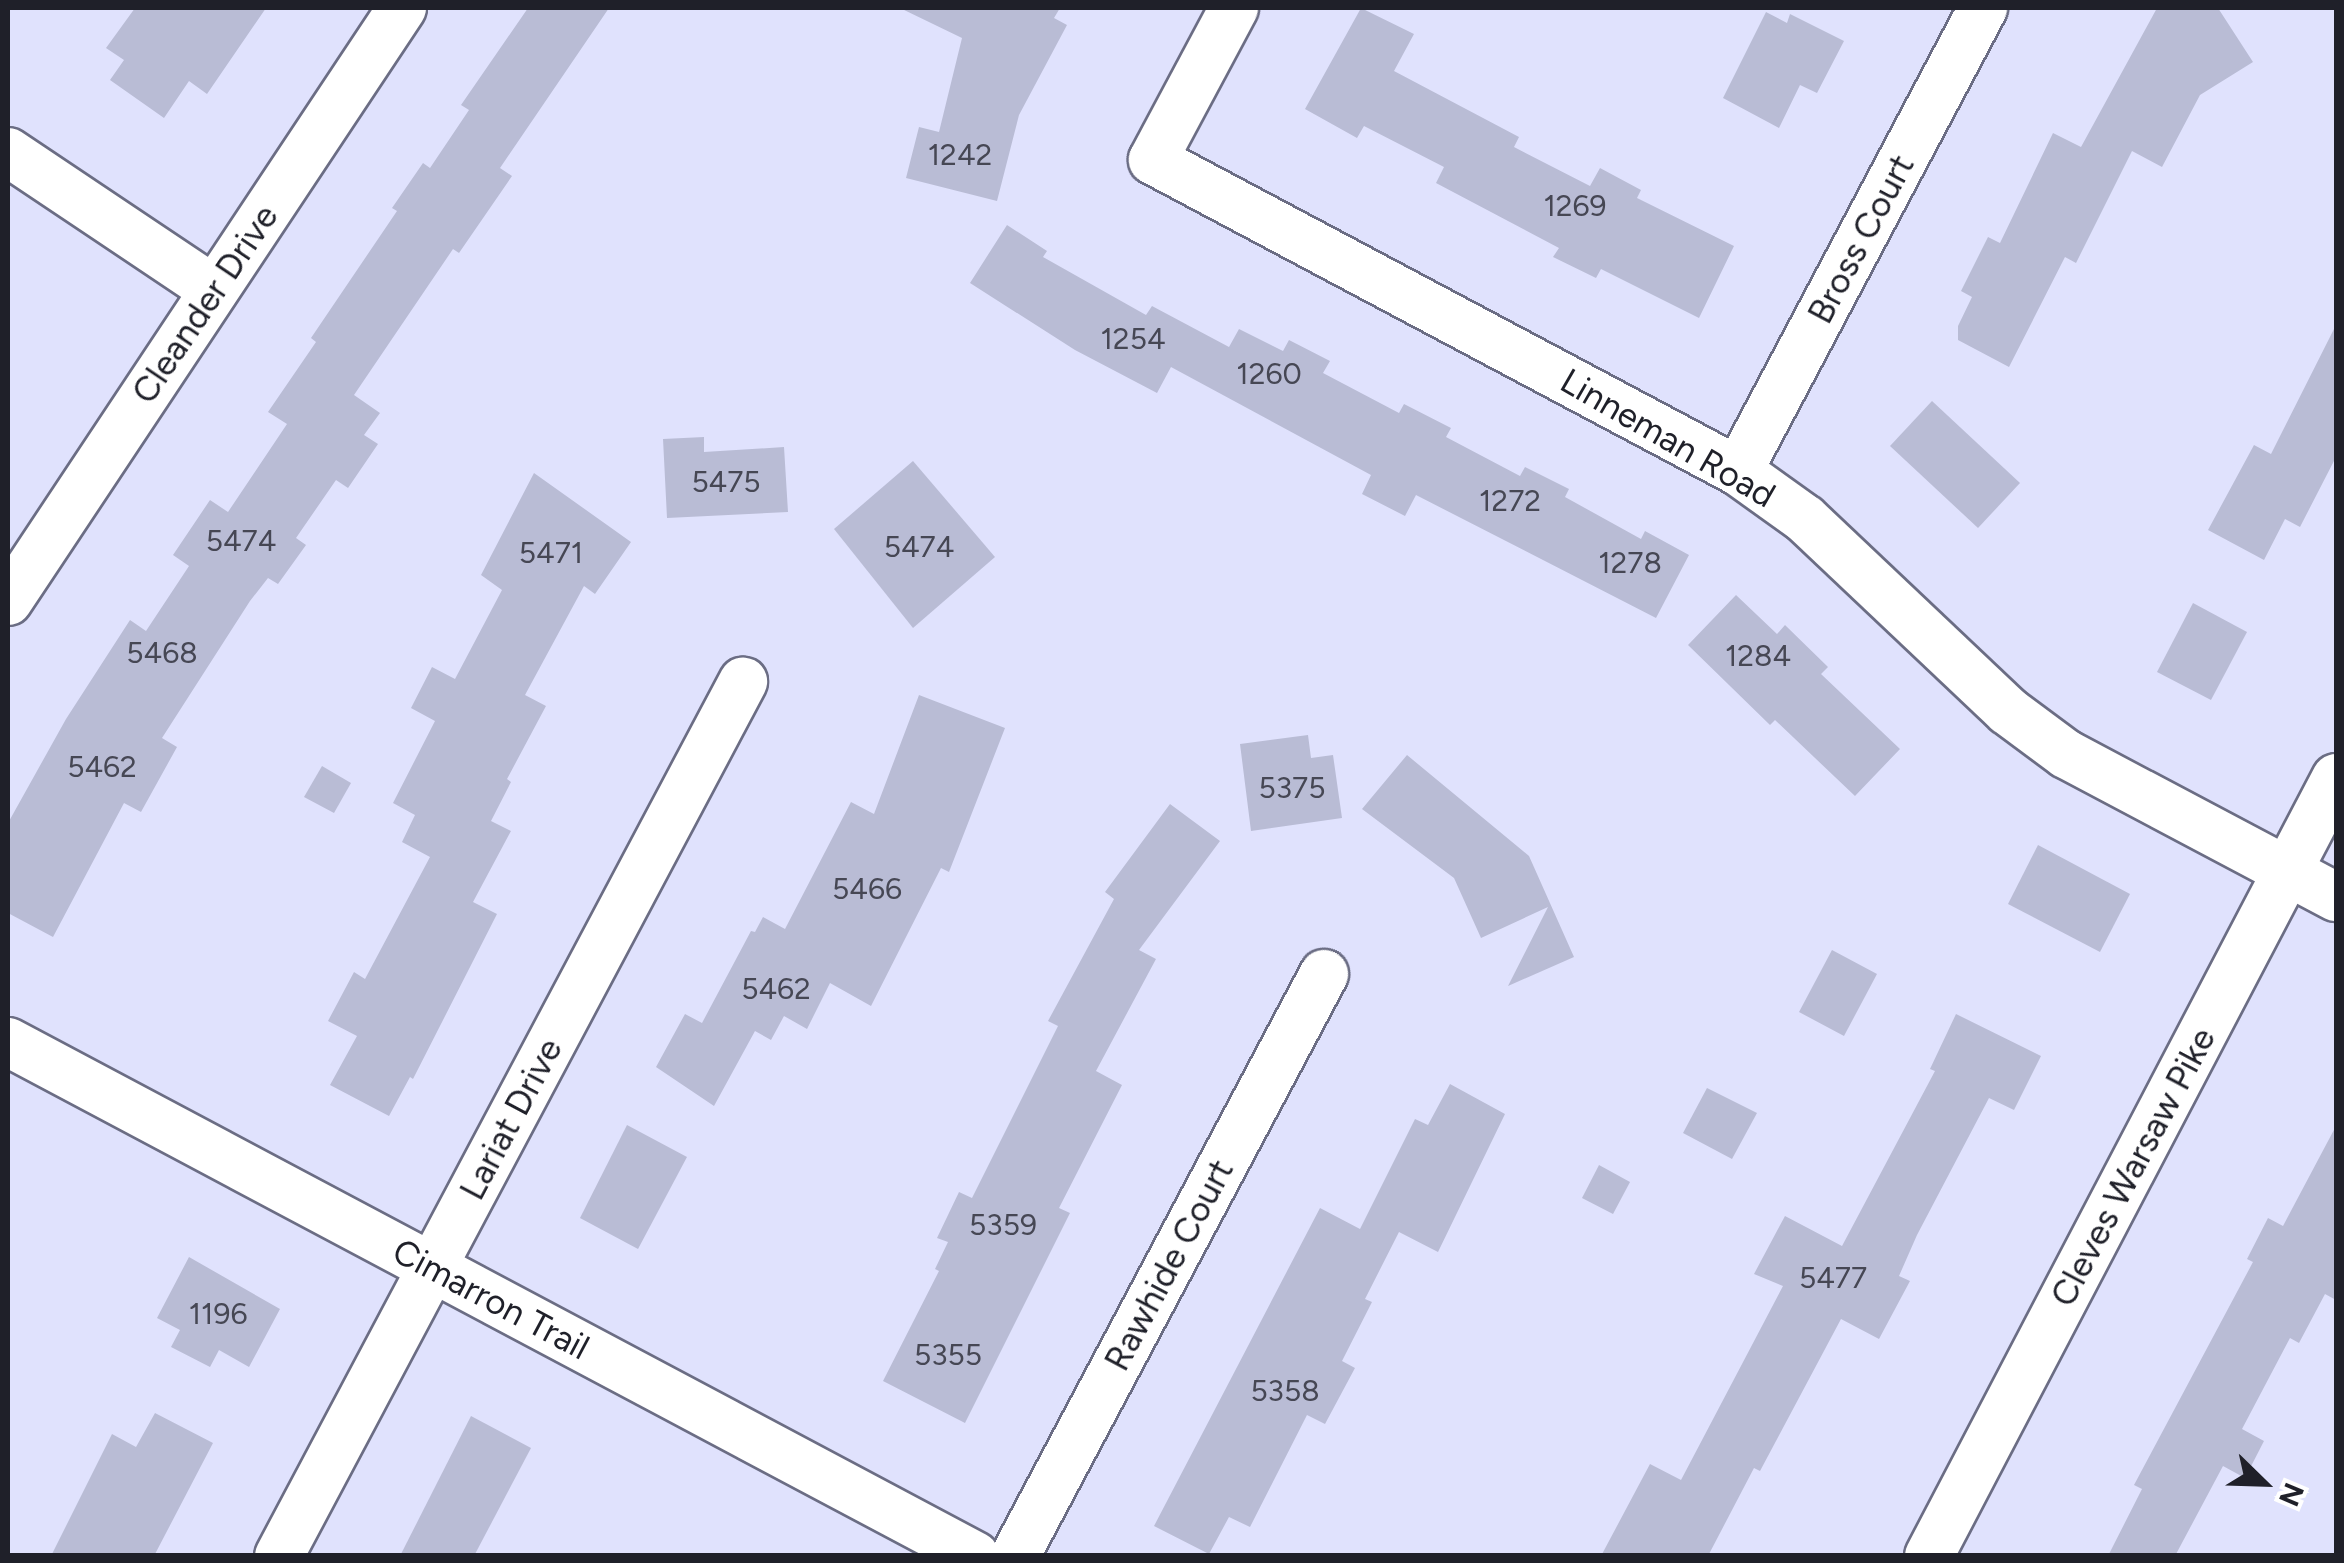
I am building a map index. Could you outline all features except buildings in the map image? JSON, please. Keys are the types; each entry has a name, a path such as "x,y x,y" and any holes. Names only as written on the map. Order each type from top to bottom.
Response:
{"street":[{"name":"Cleander Drive","path":"8,601 402,8"},
{"name":"Linneman Road","path":"1234,8 1154,160 1738,470 1805,518 2008,711 2066,754 2336,897"},
{"name":"Bross Court","path":"1738,470 1983,8"},
{"path":"8,152 214,290"},
{"name":"Lariat Drive","path":"280,1556 743,682"},
{"name":"Cleves Warsaw Pike","path":"1930,1556 2336,778"},
{"name":"Rawhide Court","path":"1015,1556 1324,974"},
{"name":"Cimarron Trail","path":"8,1042 975,1556"}]}
